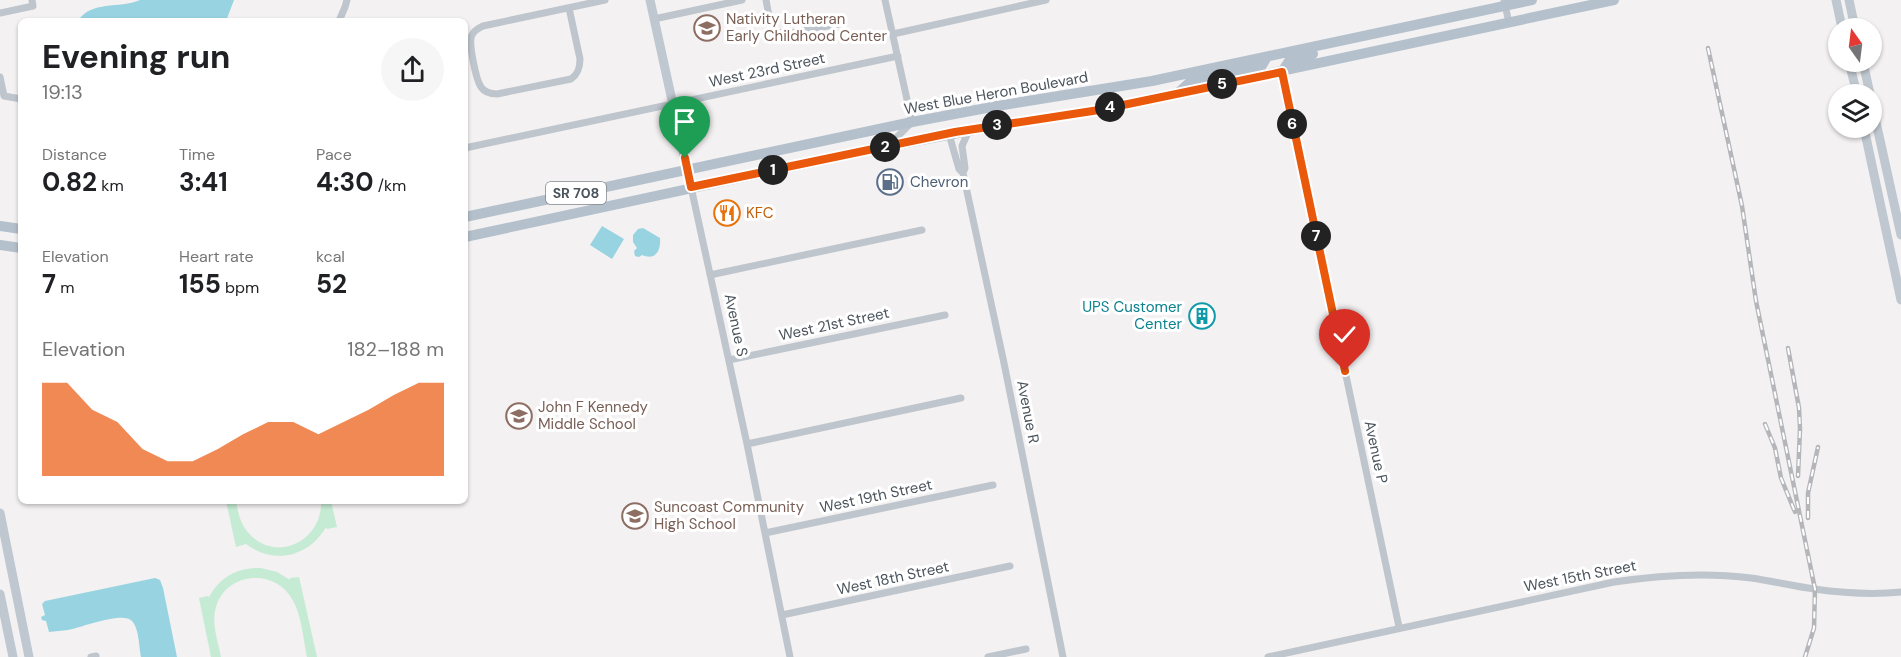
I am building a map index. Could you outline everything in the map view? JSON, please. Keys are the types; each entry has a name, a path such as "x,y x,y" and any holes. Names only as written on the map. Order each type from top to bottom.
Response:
{"main road":[{"name":"Avenue S","path":"650,0 691,187"},
{"name":"West Blue Heron Boulevard","path":"468,216 912,122 1141,83 1361,37 1505,3 1532,0"},
{"name":"SR 708","path":"468,236 879,148 969,130 1099,110 1614,0"},
{"path":"1836,0 1840,18"},
{"path":"1849,0 1854,18"},
{"path":"1282,72 1289,61 1358,45 1361,37"},
{"path":"1178,93 1190,83 1260,67 1267,57"},
{"path":"1866,138 1901,300"},
{"path":"1880,138 1901,235"},
{"path":"0,226 18,229"},
{"path":"0,245 18,248"},
{"path":"0,513 29,657"},
{"path":"0,594 13,657"}],"street":[{"path":"0,13 33,6 32,0"},
{"path":"340,18 346,0"},
{"path":"569,8 580,65 571,79 497,94 489,94 482,89 470,44 472,35 483,26 605,0"},
{"path":"654,19 742,0"},
{"path":"766,0 772,25 780,34 838,24"},
{"path":"879,148 895,139 912,122 885,0"},
{"path":"893,34 1046,0"},
{"path":"1505,3 1509,23"},
{"name":"West 23rd Street","path":"468,147 898,56"},
{"name":"Avenue P","path":"1282,72 1399,627"},
{"path":"0,77 4,96 18,98"},
{"name":"Avenue R","path":"969,130 962,146 965,168 963,173 1063,657"},
{"name":"Avenue R","path":"949,134 959,169 963,173"},
{"name":"Avenue S","path":"691,187 747,444 790,657"},
{"path":"710,275 922,230"},
{"name":"West 21st Street","path":"729,360 945,315"},
{"path":"747,444 961,398"},
{"name":"West 19th Street","path":"765,533 993,484"},
{"name":"West 18th Street","path":"782,615 1010,566"},
{"name":"West 15th Street","path":"1268,657 1399,627 1645,577 1716,575 1752,578 1815,590 1847,593 1901,592"},
{"path":"988,657 1026,649"}],"green space":[{"path":"227,504 237,504 245,528 258,541 270,546 282,547 294,544 305,537 314,528 321,504 332,504 337,527 327,529 326,527 319,537 301,551 279,556 257,551 246,544 236,547"},
{"path":"261,568 277,572 290,580 290,578 299,577 317,657 307,657 298,612 284,589 274,582 251,578 240,581 221,595 214,619 221,657 211,657 199,598 209,597 224,579 237,571"}],"water":[{"path":"140,0 234,0 227,18 81,18 90,10"},
{"path":"602,226 624,239 612,259 590,245"},
{"path":"643,228 660,238 660,247 651,257 635,256 634,251 637,248 633,242 633,235 638,229"},
{"path":"155,578 160,580 163,588 177,657 141,657 136,628 127,618 111,619 68,630 49,632 46,621 42,620 41,617 45,615 42,604 45,601"}],"railway":[{"path":"1708,48 1742,206 1756,301 1815,589 1814,628 1805,657"},
{"path":"1788,348 1799,408 1798,476"},
{"path":"1765,424 1775,448 1781,478 1795,512"},
{"path":"1808,518 1808,493 1818,447"}],"place":[{"name":"Nativity Lutheran Early Childhood Center","path":"707,28"},
{"name":"Chevron","path":"890,182"},
{"name":"KFC","path":"727,213"},
{"name":"UPS Customer Center","path":"1202,316"},
{"name":"John F Kennedy Middle School","path":"519,416"},
{"name":"Suncoast Community High School","path":"635,516"}],"route":[{"path":"685,158 691,187 955,132 1099,110 1282,72 1345,371"}]}
